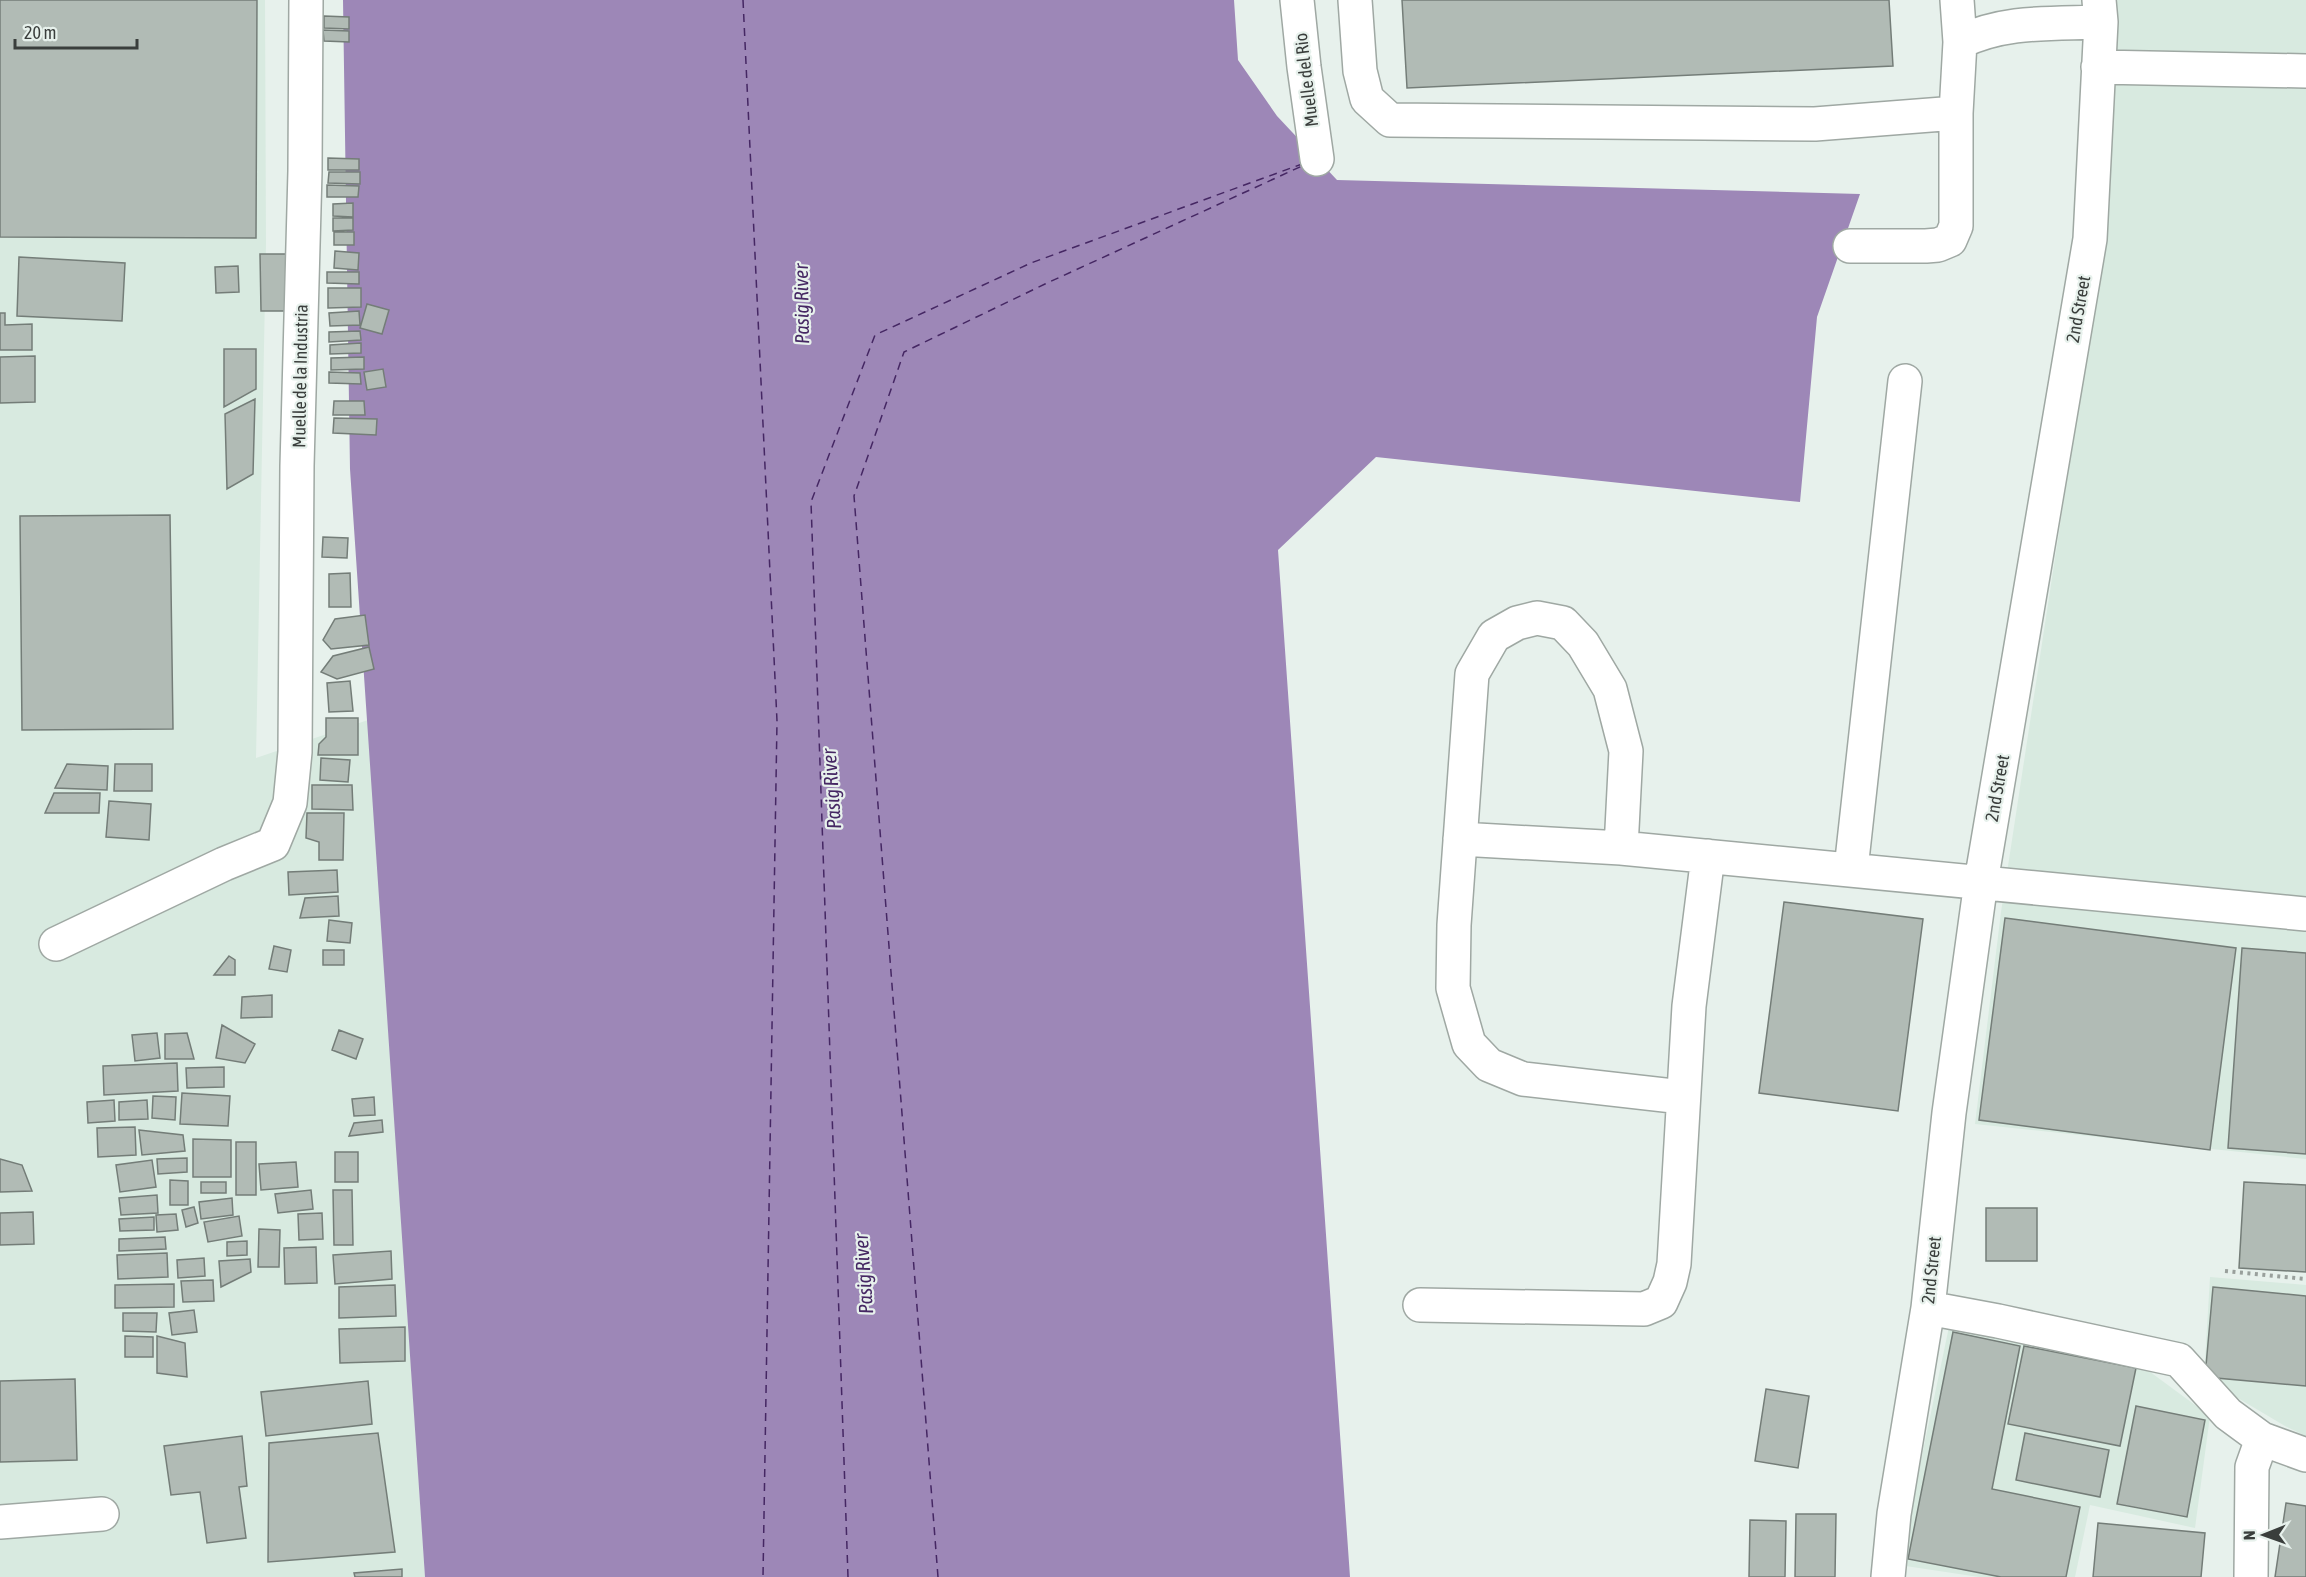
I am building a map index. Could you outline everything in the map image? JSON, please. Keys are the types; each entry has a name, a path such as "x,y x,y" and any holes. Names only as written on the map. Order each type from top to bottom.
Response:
{"street":[{"name":"Muelle de la Industria","path":"56,944 224,864 273,844 290,803 296,753 297,466 305,171 306,0"},
{"name":"Muelle del Rio","path":"1298,0 1304,67 1317,159"},
{"path":"1355,0 1360,71 1367,99 1390,120 1815,124 1956,113"},
{"path":"1850,246 1926,246 1938,245 1950,240 1956,226 1956,113 1960,42 1957,0"},
{"path":"1960,42 1978,33 2005,26 2100,11"},
{"name":"2nd Street","path":"1896,1576 1894,1514 1928,1308 1949,1113 1981,882 2090,239 2100,11"},
{"path":"2098,67 2306,70"},
{"path":"1851,869 1905,381"},
{"path":"1621,848 1626,751 1610,689 1582,644 1563,623 1538,618 1517,623 1494,636 1472,674 1454,925 1453,988 1469,1044 1489,1065 1522,1079 1682,1097"},
{"path":"1460,839 1621,848 2306,914"},
{"path":"1420,1305 1644,1309 1661,1302 1670,1282 1674,1264 1689,1006 1708,856"},
{"path":"1928,1308 2179,1360 2228,1414 2262,1438 2306,1455"},
{"path":"2251,1577 2252,1467 2262,1438"},
{"path":"0,1522 102,1514"}],"path":[{"path":"2225,1271 2306,1279"}],"shaded area":[{"path":"0,0 265,0 266,244 256,758 368,720 425,1577 0,1577"},
{"path":"2107,0 2306,0 2306,1159 1975,1124 2001,912 2110,198"},
{"path":"2210,1277 2306,1285 2306,1436 2204,1378"},
{"path":"1950,1322 2142,1366 2210,1416 2195,1528 2090,1505 2075,1577 1979,1577 1899,1565"}],"water":[{"name":"Pasig River","path":"343,0 1234,0 1238,60 1277,116 1337,180 1860,194 1817,317 1800,502 1376,457 1278,550 1350,1577 425,1577 350,469"}],"building":[{"path":"0,0 257,0 256,238 0,237"},
{"path":"1402,0 1889,0 1893,66 1407,88"},
{"path":"324,16 349,17 349,29 324,28"},
{"path":"323,30 349,31 349,42 324,41"},
{"path":"328,158 359,159 359,170 328,170"},
{"path":"329,172 360,172 360,184 328,183"},
{"path":"327,185 359,186 358,197 327,197"},
{"path":"353,203 353,217 333,216 333,204"},
{"path":"333,218 353,218 353,230 333,231"},
{"path":"334,232 354,232 354,245 334,245"},
{"path":"335,251 359,253 358,270 334,268"},
{"path":"260,254 292,254 292,311 261,311"},
{"path":"19,257 125,263 122,321 17,316"},
{"path":"238,266 239,292 216,293 215,267"},
{"path":"327,272 359,272 359,284 327,283"},
{"path":"328,288 361,288 361,307 328,308"},
{"path":"367,304 389,310 382,334 360,328"},
{"path":"359,311 360,325 330,326 329,313"},
{"path":"0,313 5,313 5,325 32,324 32,350 0,350"},
{"path":"360,331 361,340 329,342 329,332"},
{"path":"361,343 361,353 330,354 330,345"},
{"path":"224,349 256,349 256,389 224,407"},
{"path":"35,356 35,402 0,403 0,357"},
{"path":"364,357 364,369 331,370 331,358"},
{"path":"383,369 386,387 367,390 364,372"},
{"path":"329,372 360,373 361,384 329,383"},
{"path":"255,399 253,474 227,489 225,414"},
{"path":"334,401 364,401 365,415 333,415"},
{"path":"334,418 377,419 376,435 333,433"},
{"path":"170,515 173,729 22,730 20,516"},
{"path":"323,537 348,538 347,558 322,557"},
{"path":"350,573 351,607 329,607 329,574"},
{"path":"365,615 369,645 331,649 323,640 335,619"},
{"path":"369,647 374,669 337,679 321,672 333,656"},
{"path":"350,681 353,711 329,712 327,683"},
{"path":"326,718 358,718 358,755 318,755 319,744 326,737"},
{"path":"321,758 350,760 348,782 320,780"},
{"path":"67,764 108,766 107,790 55,788"},
{"path":"115,764 152,764 152,791 114,791"},
{"path":"312,785 352,785 353,810 312,809"},
{"path":"54,793 100,793 99,813 45,813"},
{"path":"109,801 151,804 149,840 106,837"},
{"path":"307,813 344,813 343,860 319,860 319,842 306,838"},
{"path":"337,870 338,892 289,895 288,872"},
{"path":"338,896 339,916 300,918 305,898"},
{"path":"1784,902 1923,919 1898,1111 1759,1093"},
{"path":"2005,918 2236,948 2210,1150 1979,1120"},
{"path":"329,920 352,923 350,943 327,941"},
{"path":"274,946 291,950 287,972 269,969"},
{"path":"2242,948 2306,953 2306,1154 2228,1148"},
{"path":"323,950 344,950 344,965 323,965"},
{"path":"229,956 235,960 235,975 214,975"},
{"path":"272,995 272,1017 241,1018 242,997"},
{"path":"222,1025 255,1044 245,1063 216,1058"},
{"path":"339,1030 363,1039 356,1059 332,1050"},
{"path":"157,1033 160,1058 135,1061 132,1035"},
{"path":"187,1033 194,1059 165,1059 165,1034"},
{"path":"177,1063 178,1091 104,1095 103,1066"},
{"path":"224,1067 224,1087 187,1088 186,1068"},
{"path":"182,1093 230,1096 228,1126 180,1124"},
{"path":"153,1096 176,1097 175,1120 152,1118"},
{"path":"374,1097 375,1115 354,1116 352,1099"},
{"path":"114,1100 115,1121 88,1123 87,1102"},
{"path":"147,1100 148,1119 119,1120 119,1102"},
{"path":"382,1120 383,1132 349,1136 354,1123"},
{"path":"135,1127 136,1155 98,1157 97,1128"},
{"path":"139,1130 183,1135 185,1151 142,1155"},
{"path":"193,1139 231,1140 231,1177 193,1177"},
{"path":"236,1142 256,1142 256,1195 236,1195"},
{"path":"335,1152 358,1152 358,1182 335,1182"},
{"path":"187,1158 187,1172 158,1174 157,1159"},
{"path":"0,1159 22,1165 32,1191 0,1192"},
{"path":"152,1160 156,1187 120,1192 116,1165"},
{"path":"296,1162 298,1187 261,1190 259,1164"},
{"path":"170,1180 188,1181 188,1205 170,1205"},
{"path":"201,1182 226,1182 226,1193 201,1193"},
{"path":"2244,1182 2306,1185 2306,1272 2239,1268"},
{"path":"311,1190 313,1209 278,1213 275,1194"},
{"path":"333,1190 352,1190 353,1245 334,1245"},
{"path":"157,1195 158,1213 121,1215 119,1198"},
{"path":"232,1198 233,1215 201,1219 199,1202"},
{"path":"194,1207 198,1223 186,1227 182,1210"},
{"path":"1986,1208 2037,1208 2037,1261 1986,1261"},
{"path":"33,1212 34,1244 0,1245 0,1213"},
{"path":"322,1213 323,1239 299,1240 298,1214"},
{"path":"176,1214 178,1230 157,1232 156,1215"},
{"path":"239,1216 242,1236 208,1242 204,1222"},
{"path":"154,1217 154,1230 120,1231 119,1219"},
{"path":"259,1229 280,1230 279,1267 258,1267"},
{"path":"165,1237 166,1249 119,1251 119,1239"},
{"path":"247,1241 247,1255 227,1256 227,1242"},
{"path":"316,1247 317,1283 285,1284 284,1248"},
{"path":"391,1251 392,1279 335,1284 333,1255"},
{"path":"167,1253 168,1277 118,1279 117,1255"},
{"path":"204,1258 205,1276 178,1278 177,1260"},
{"path":"250,1259 251,1272 221,1287 219,1261"},
{"path":"213,1280 214,1301 183,1302 181,1281"},
{"path":"174,1284 174,1307 115,1308 115,1285"},
{"path":"395,1285 396,1316 339,1318 339,1287"},
{"path":"2213,1287 2306,1296 2306,1386 2205,1377"},
{"path":"194,1310 197,1332 172,1335 169,1313"},
{"path":"123,1313 157,1313 156,1332 123,1331"},
{"path":"405,1327 405,1361 340,1363 339,1329"},
{"path":"1953,1332 2020,1346 1992,1489 2080,1507 2066,1577 2001,1577 1908,1559"},
{"path":"125,1336 153,1337 153,1357 125,1357"},
{"path":"157,1336 185,1343 187,1377 157,1373"},
{"path":"2024,1346 2136,1368 2120,1446 2008,1424"},
{"path":"75,1379 77,1460 0,1462 0,1381"},
{"path":"368,1381 372,1424 266,1436 261,1392"},
{"path":"1766,1389 1809,1396 1798,1468 1755,1461"},
{"path":"2136,1406 2205,1420 2187,1517 2117,1504"},
{"path":"378,1433 395,1552 268,1562 269,1443"},
{"path":"2025,1433 2109,1450 2100,1497 2016,1480"},
{"path":"242,1436 247,1486 239,1487 246,1538 207,1543 200,1492 171,1495 164,1446"},
{"path":"2286,1503 2306,1506 2306,1577 2275,1577"},
{"path":"1796,1514 1836,1514 1835,1577 1795,1577"},
{"path":"1750,1520 1786,1521 1785,1577 1749,1577"},
{"path":"2098,1523 2205,1533 2201,1577 2093,1577"},
{"path":"402,1569 402,1577 355,1577 354,1573"}],"ferry route":[{"path":"743,0 777,721 763,1577"},
{"path":"848,1577 811,502 875,335 1031,263 1302,164"},
{"path":"938,1577 854,496 904,352 1045,284 1302,166"}]}
